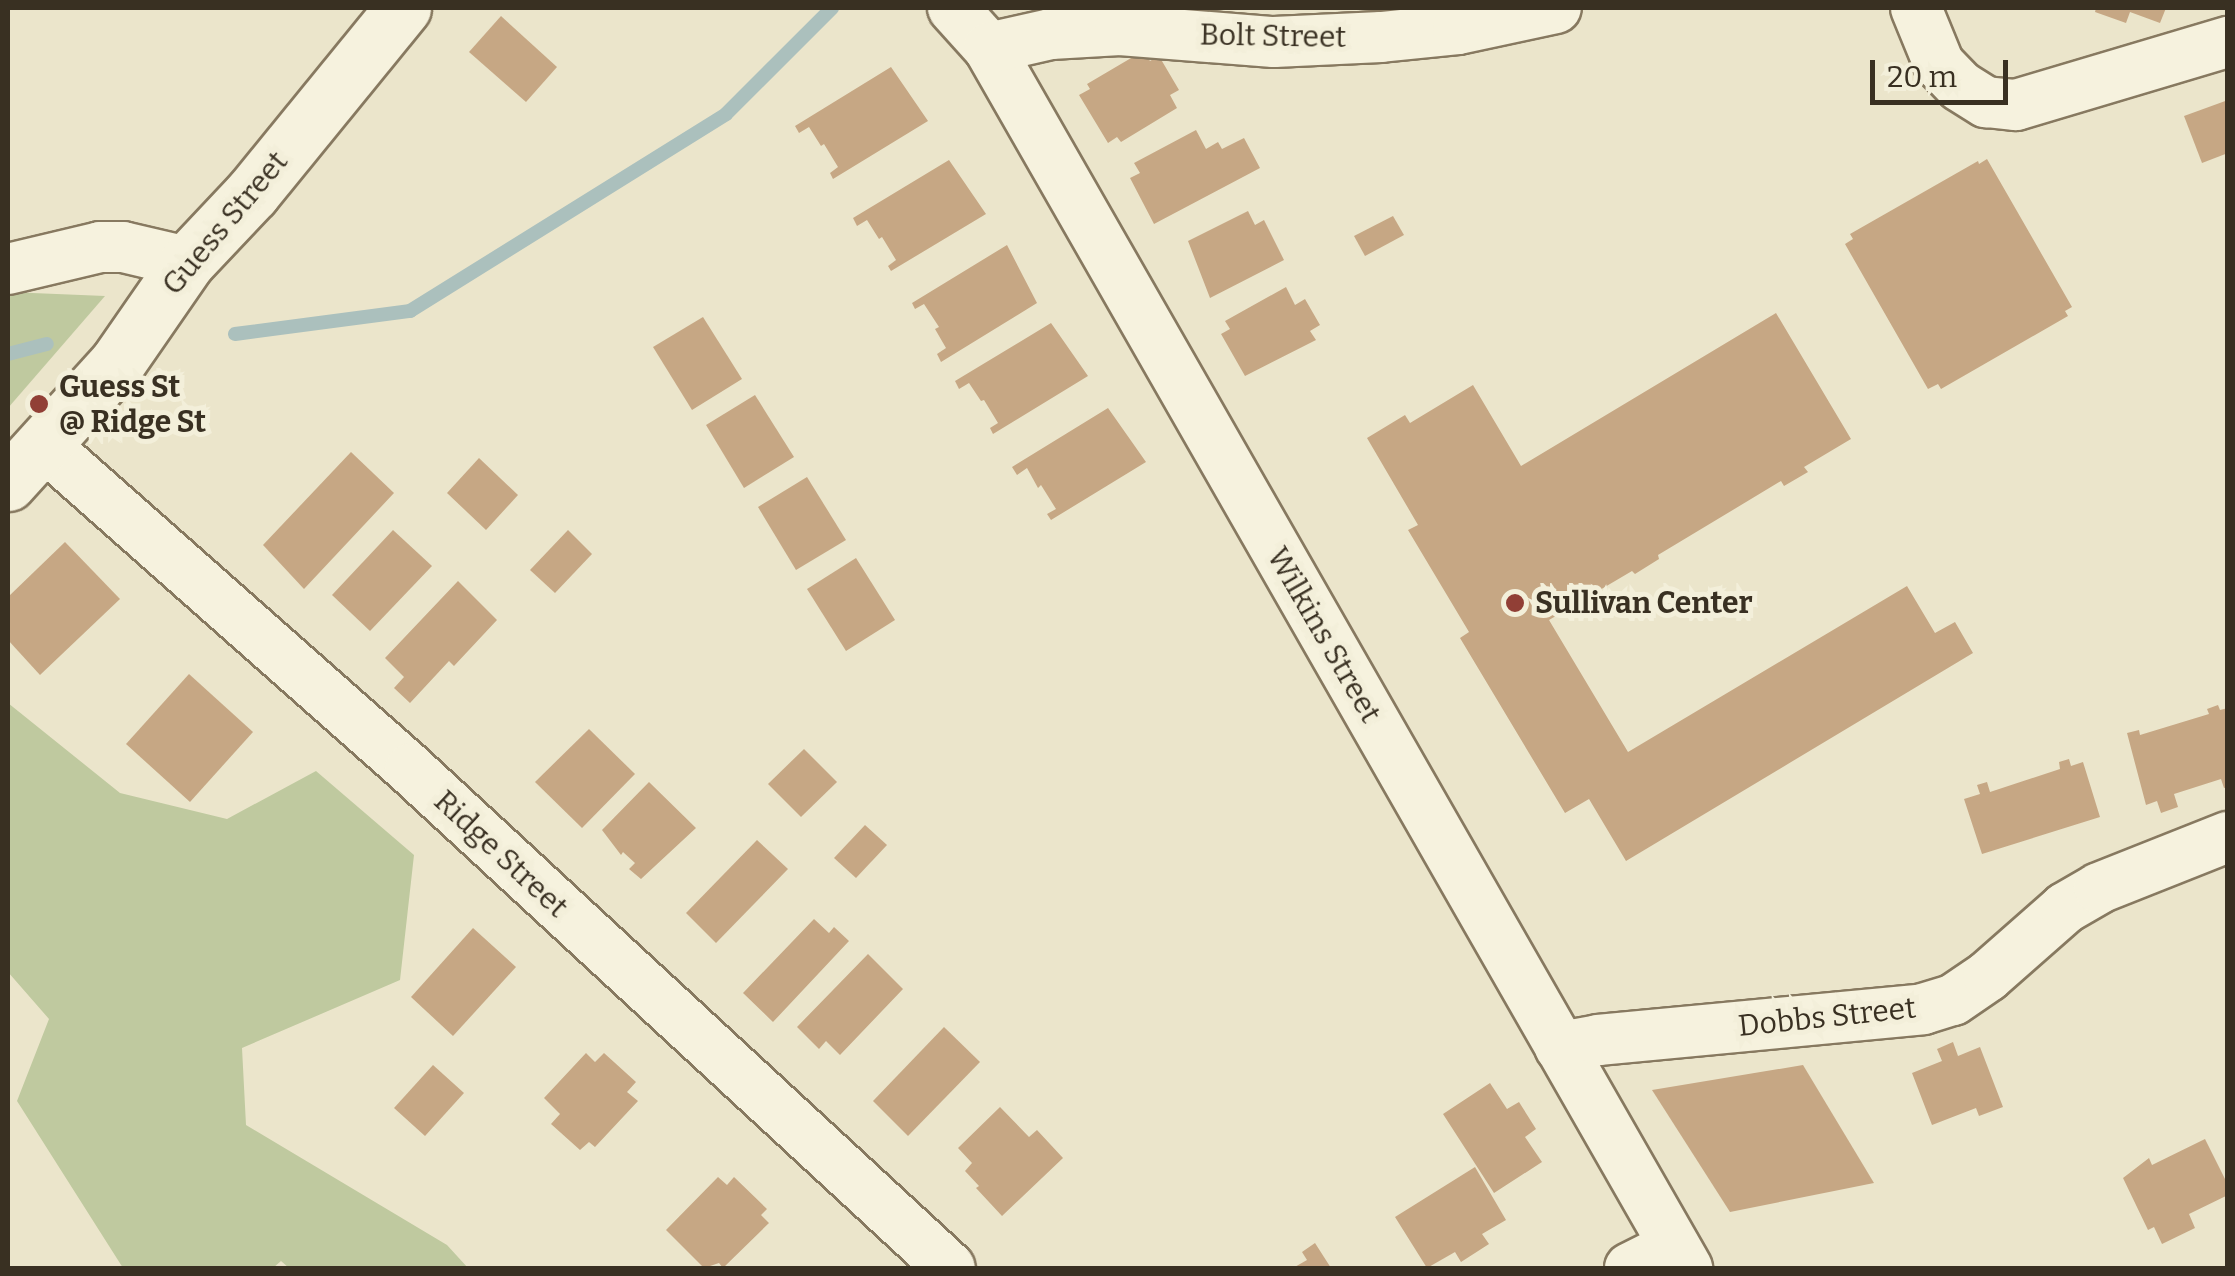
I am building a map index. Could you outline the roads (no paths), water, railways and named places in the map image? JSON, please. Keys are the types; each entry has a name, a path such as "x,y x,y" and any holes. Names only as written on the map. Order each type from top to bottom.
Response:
{"street":[{"name":"Guess Street","path":"26,464 117,364 187,262 252,193 403,8"},
{"name":"Wilkins Street","path":"952,8 989,48 1680,1257"},
{"name":"Bolt Street","path":"989,48 1051,34 1120,30 1274,42 1381,36 1458,29 1556,8"},
{"path":"1916,8 1939,64 1960,86 1986,102 2016,105 2228,42"},
{"path":"8,269 100,248 123,248 187,262"},
{"name":"Ridge Street","path":"26,464 410,769 950,1268"},
{"name":"Dobbs Street","path":"1560,1048 1598,1040 1923,1009 1953,1000 1988,976 2065,908 2099,888 2228,838"},
{"path":"1630,1268 1680,1257"}],"waterway":[{"path":"235,334 410,311 726,114 832,8"},
{"path":"8,354 47,344"}],"place":[{"name":"Guess St @ Ridge St","path":"39,404"},
{"name":"Sullivan Center","path":"1515,603"}]}
